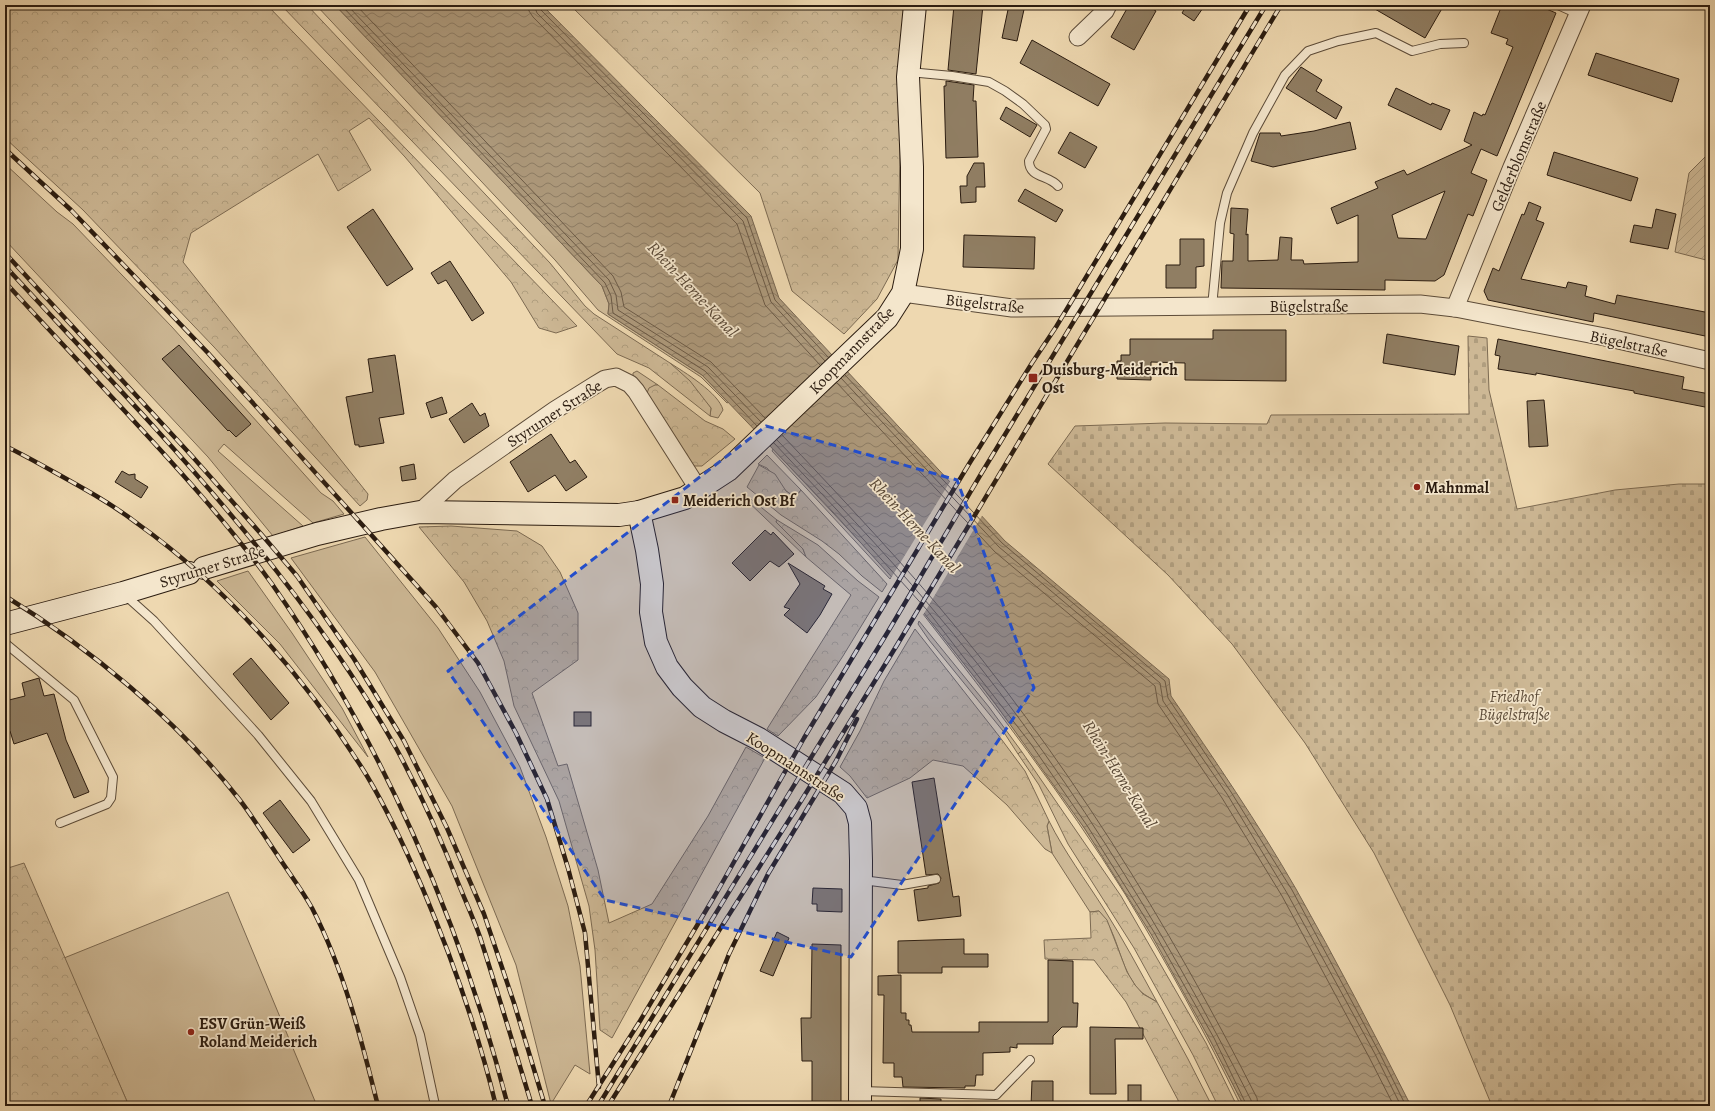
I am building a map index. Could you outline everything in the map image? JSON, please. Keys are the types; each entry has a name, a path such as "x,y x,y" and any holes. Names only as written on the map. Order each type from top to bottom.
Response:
{"street":[{"name":"Koopmannstraße","path":"860,1098 861,880 860,823 856,808 844,793 759,739 724,721 702,707 682,687 667,667 656,642 651,612 652,584 647,550 629,513 685,498 728,470 887,318 903,293 912,249 912,167 909,72 915,5"},
{"path":"1078,37 1105,11 1108,5"},
{"name":"Gelderblomstraße","path":"1455,308 1512,167 1580,9"},
{"name":"Bügelstraße","path":"903,293 1012,308 1420,304 1455,308 1605,337 1710,360"},
{"name":"Styrumer Straße","path":"420,512 455,480 555,410 600,382 616,377 630,384 636,391 699,490"},
{"name":"Styrumer Straße","path":"5,624 123,593 317,534 381,519 420,512 629,513"}],"lane":[{"path":"1558,5 1580,9"},
{"path":"1212,307 1220,223 1227,193 1254,133 1285,75 1308,51 1338,41 1376,33 1412,51 1440,44 1464,43"},
{"path":"909,72 984,80 1014,97 1031,111 1045,125 1046,129 1029,161 1029,167 1034,173 1052,180 1058,186"},
{"path":"123,593 154,621 258,735 311,801 335,840 359,880 400,977 420,1035 435,1105"},
{"path":"5,643 74,700 112,777 111,798 107,804 60,823"},
{"path":"861,880 902,885 936,879"},
{"path":"860,1098 996,1095 1030,1060"}],"highlighted area":[{"path":"766,426 957,480 1034,688 851,957 605,900 448,671"}],"green space":[{"path":"5,5 267,5 577,326 556,333 539,328 511,282 405,157 369,118 349,131 371,170 338,191 318,154 191,233 183,262 368,494 367,500 360,506 214,347 83,210 5,138"},
{"path":"281,5 307,5 550,263 585,306 594,314 670,363 690,381 711,408 710,416 649,368 617,354"},
{"path":"316,5 335,5 602,286 609,304 608,314 702,375 729,402 727,403 701,377 598,310 555,260"},
{"path":"570,5 906,5 899,75 900,147 898,260 877,299 844,334 792,291 760,193"},
{"path":"1710,152 1710,261 1675,252 1689,173"},
{"path":"5,164 57,212 73,224 172,327 321,493 333,501 344,514 313,523 224,444 218,451 303,526 273,536 208,457 5,240"},
{"name":"Friedhof Bügelstraße","path":"1468,336 1487,338 1489,390 1517,509 1615,490 1679,484 1710,484 1710,1106 1492,1106 1450,1005 1374,853 1305,743 1232,644 1168,575 1048,464 1075,426 1165,423 1267,424 1271,415 1469,414"},
{"path":"670,363 708,390 715,397 723,410 718,418 710,416 711,408"},
{"path":"637,371 658,385 655,385 647,393 633,377 633,373"},
{"path":"658,385 705,421 723,429 735,439 702,466 693,466 647,393 649,388"},
{"path":"773,449 892,576 890,579 772,451"},
{"path":"767,455 801,490 798,494 792,495 786,491 767,468 758,464"},
{"path":"759,465 775,474 786,491 792,495 798,494 801,490 887,584 882,592 862,576 839,554 822,541 781,515 747,487"},
{"path":"742,492 777,520 776,522 803,549 806,557 742,496"},
{"path":"777,520 818,545 858,581 879,597 816,697 778,736 767,729 851,595 806,557 803,549 776,522"},
{"path":"451,526 517,531 542,546 560,572 578,613 578,660 532,693 558,766 567,764 598,870 609,923 652,904 708,816 746,747 765,758 612,1038 600,1030 595,950 589,906 559,801 514,706 504,661 487,621 464,582 419,527"},
{"path":"365,537 438,628 480,692 520,767 546,837 568,906 580,966 590,1074 575,1065 551,1104 516,965 452,806 375,672 291,558"},
{"path":"248,571 292,633 342,708 368,757 280,644 217,581"},
{"path":"924,613 1029,750 1103,856 1142,918 1202,1024 1244,1106 1241,1106 1200,1025 1156,946 1102,858 1028,751 923,614"},
{"path":"919,621 989,707 1022,752 1018,754 1003,731 929,640 918,624"},
{"path":"915,629 1025,771 1049,821 1047,826 1052,853 1045,849 1007,805 963,766 933,760 910,778 867,798 850,776 840,767 860,731 884,681"},
{"path":"1022,752 1121,896 1206,1043 1237,1106 1218,1106 1193,1055 1134,948 1068,844 1039,785 1018,754"},
{"path":"1049,821 1068,855 1118,932 1157,1002 1142,993 1137,988 1129,976 1105,919 1099,911 1090,912 1052,853 1047,826"},
{"path":"24,863 129,1106 5,1106 5,869"},
{"name":"ESV Grün-Weiß Roland Meiderich","path":"228,892 317,1106 129,1106 64,958"},
{"path":"1099,911 1107,920 1127,972 1143,994 1157,1002 1212,1106 1179,1106 1178,1100 1126,1002 1094,960 1045,959 1044,940 1091,938 1090,912"}],"water":[{"name":"Rhein-Herne-Kanal","path":"335,5 542,5 751,216 779,298 1005,541 1169,679 1171,696 1251,816 1296,889 1355,997 1411,1106 1244,1106 1210,1040 1151,934 1085,829 994,702 924,613 833,512 702,375 608,314 609,304 602,286"}],"pier":[{"path":"951,480 983,514 923,615 891,578"}],"building":[{"path":"954,5 983,5 976,74 948,70"},
{"path":"1009,5 1025,5 1017,41 1002,38"},
{"path":"1129,5 1146,5 1156,11 1134,50 1111,37"},
{"path":"1187,5 1205,5 1194,21 1182,13"},
{"path":"1368,5 1444,5 1425,38"},
{"path":"1502,5 1537,5 1556,13 1497,156 1481,149 1471,173 1487,180 1473,216 1468,214 1444,275 1435,281 1385,280 1385,290 1221,288 1222,261 1233,261 1234,234 1230,233 1231,208 1248,209 1246,235 1248,234 1248,261 1278,260 1280,237 1292,238 1291,260 1303,260 1304,264 1358,262 1358,215 1337,224 1331,208 1378,188 1375,182 1404,170 1407,175 1472,145 1464,141 1474,112 1482,116 1483,114 1485,115 1513,47 1506,44 1508,39 1491,33","holes":["1445,191 1426,239 1398,238 1392,215"]},
{"path":"1032,40 1110,84 1098,106 1020,63"},
{"path":"1596,53 1679,79 1672,102 1588,75"},
{"path":"1301,67 1322,80 1316,91 1342,107 1336,119 1286,88"},
{"path":"946,81 974,85 973,101 976,101 978,157 946,158 944,86 946,86"},
{"path":"1396,88 1431,105 1432,103 1450,110 1441,130 1388,105"},
{"path":"1006,107 1037,125 1030,137 1000,119"},
{"path":"1350,122 1356,149 1273,167 1251,161 1260,133 1280,133 1281,136 1314,131"},
{"path":"1070,132 1097,147 1085,168 1058,153"},
{"path":"1554,152 1638,178 1631,201 1547,175"},
{"path":"974,163 984,163 985,187 976,187 976,202 961,203 960,186 967,186 967,176"},
{"path":"1025,189 1063,210 1056,222 1018,201"},
{"path":"1529,202 1541,207 1536,220 1544,223 1521,279 1566,288 1568,282 1587,286 1585,296 1615,304 1617,295 1710,313 1710,337 1594,313 1593,322 1488,300 1484,291 1493,268 1499,271 1522,214 1524,215"},
{"path":"373,209 413,269 387,286 347,227"},
{"path":"1656,209 1676,214 1668,249 1630,242 1634,225 1652,228"},
{"path":"964,235 1035,237 1034,269 963,267"},
{"path":"1180,239 1204,239 1204,266 1196,267 1196,288 1166,288 1166,265 1180,265"},
{"path":"450,261 484,313 472,321 446,280 438,284 431,273"},
{"path":"1213,330 1286,330 1286,381 1185,380 1185,363 1151,362 1151,380 1117,379 1117,361 1121,361 1121,355 1130,355 1130,339 1213,339"},
{"path":"1387,334 1459,346 1455,375 1383,363"},
{"path":"1498,339 1684,377 1682,389 1710,394 1710,408 1634,393 1634,391 1536,373 1536,375 1498,369 1500,356 1495,355"},
{"path":"179,345 251,424 236,437 229,430 228,431 162,359"},
{"path":"395,355 404,414 379,418 384,443 359,447 359,445 355,445 346,397 373,392 368,359"},
{"path":"442,397 447,413 431,418 426,403"},
{"path":"1544,400 1548,446 1529,447 1527,401"},
{"path":"472,403 480,416 485,413 489,426 464,443 449,419"},
{"path":"551,434 570,463 575,460 587,477 566,491 555,475 528,492 510,462"},
{"path":"414,464 416,479 402,481 400,467"},
{"path":"122,471 129,475 135,474 135,479 148,487 141,498 115,482"},
{"path":"765,530 771,535 773,532 794,554 779,567 770,561 750,581 732,563"},
{"path":"788,563 825,586 823,589 832,594 820,615 807,633 784,615 790,609 784,607 800,584"},
{"path":"251,658 289,703 271,720 233,674"},
{"path":"39,678 44,696 54,694 66,740 89,792 74,798 47,733 14,744 10,731 5,733 5,701 25,696 22,683"},
{"path":"574,712 591,712 591,726 574,726"},
{"path":"934,778 953,897 959,896 961,916 918,921 914,890 928,888 928,886 939,883 941,878 938,874 926,875 912,782"},
{"path":"280,800 310,840 293,853 263,813"},
{"path":"813,888 842,889 842,912 817,911 817,904 812,904"},
{"path":"777,932 789,938 773,976 760,971"},
{"path":"964,939 964,954 988,954 988,967 942,967 942,973 898,973 898,941"},
{"path":"812,944 841,945 841,1106 812,1106 812,1061 802,1061 801,1018 811,1018"},
{"path":"1048,960 1073,961 1073,1003 1078,1003 1077,1027 1062,1027 1053,1036 1053,1044 1017,1044 1017,1048 1010,1047 1010,1052 983,1053 983,1075 976,1075 975,1086 965,1086 965,1088 903,1087 902,1077 894,1077 894,1063 883,1063 884,995 878,995 878,976 901,975 901,1013 906,1013 906,1020 909,1020 909,1025 911,1025 912,1032 979,1032 979,1022 1048,1022"},
{"path":"1090,1027 1143,1028 1143,1039 1115,1039 1116,1094 1090,1094"},
{"path":"1032,1081 1053,1081 1053,1106 1031,1106"},
{"path":"1128,1085 1141,1085 1141,1106 1128,1106"},
{"path":"920,1098 941,1099 941,1106 920,1106"}],"railway":[{"path":"586,1106 640,1021 717,892 804,738 969,464 1056,327 1250,5"},
{"path":"598,1106 889,630 981,474 1266,5"},
{"path":"608,1106 801,801 897,645 1281,5"},
{"path":"5,149 71,210 208,353 436,607 478,663 516,733 547,799 568,868 585,933 599,1087"},
{"path":"5,253 191,455 262,535 297,576 354,659 404,741 447,828 484,914 514,1003 545,1106"},
{"path":"5,266 111,380 215,496 312,617 356,681 405,765 445,850 480,937 532,1106"},
{"path":"5,282 187,479 222,520 272,584 312,644 382,769 413,834 467,969 489,1037 508,1106"},
{"path":"5,446 24,455 108,503 171,549 204,577 235,607 293,672 319,706 375,789 416,873 464,995 496,1106"},
{"path":"5,596 37,616 69,639 161,714 215,770 239,799 304,895 323,932 351,1005 378,1106"},
{"path":"669,1106 729,954 768,874 836,761 857,719"}],"place":[{"name":"Duisburg-Meiderich Ost","path":"1033,378"},
{"name":"Mahnmal","path":"1417,487"},
{"name":"Meiderich Ost Bf","path":"675,500"},
{"name":"ESV Grün-Weiß Roland Meiderich","path":"191,1032"}]}
